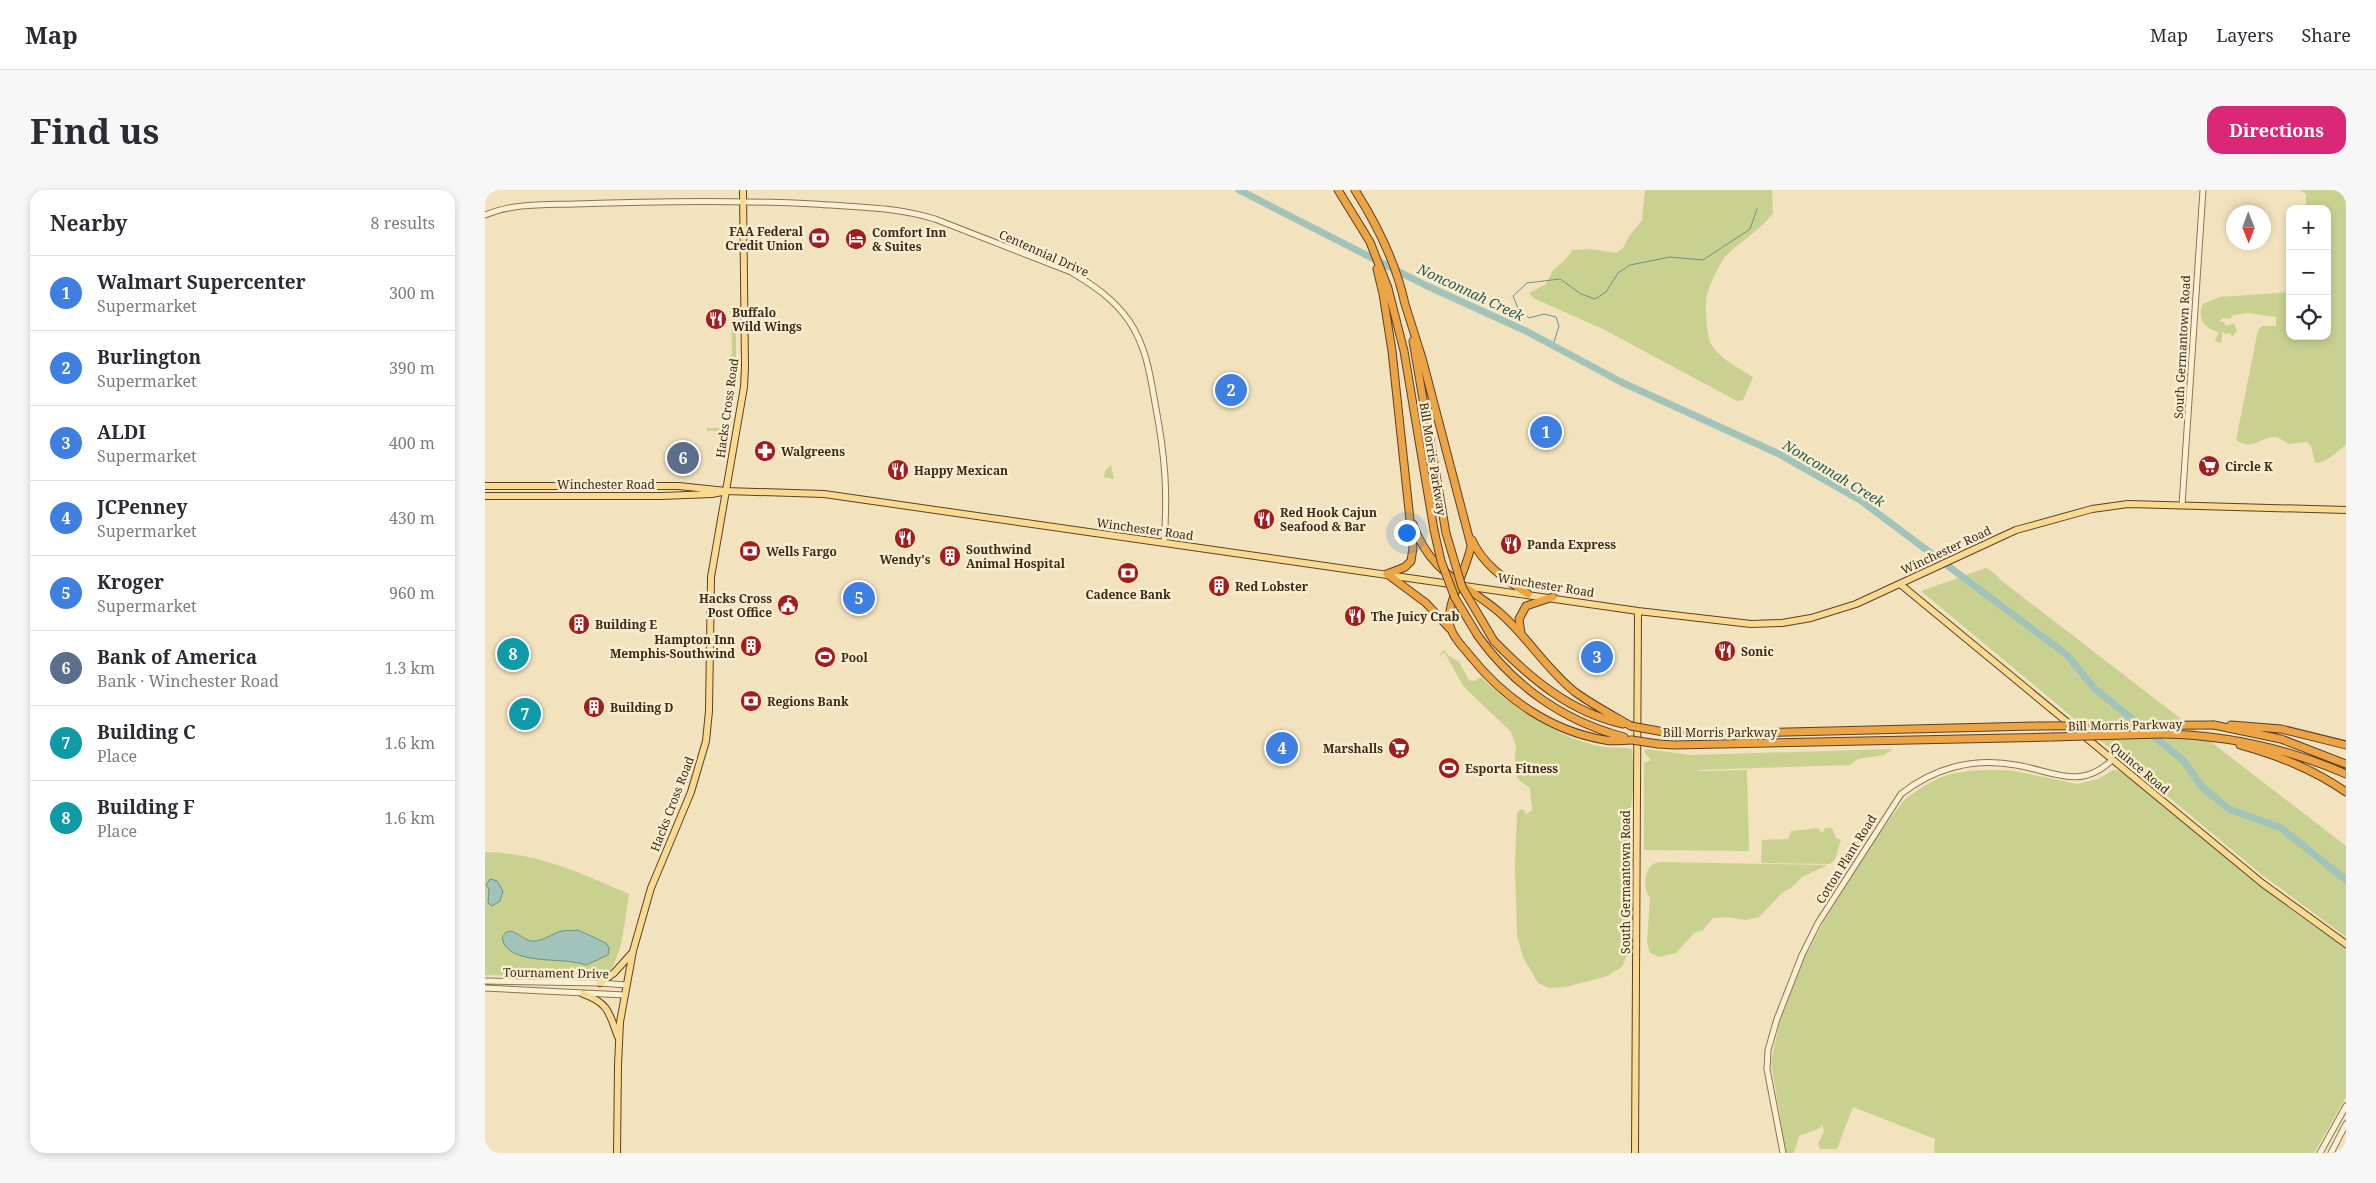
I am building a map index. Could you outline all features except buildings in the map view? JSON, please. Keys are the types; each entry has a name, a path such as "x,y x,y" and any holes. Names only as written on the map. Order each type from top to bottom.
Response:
{"highway":[{"name":"Bill Morris Parkway","path":"1338,190 1370,242 1391,299 1405,352 1434,530 1441,561 1455,598 1478,636 1499,663 1541,700 1583,723 1632,740 1658,744 2162,734 2221,738 2279,749 2346,774"},
{"name":"Bill Morris Parkway","path":"1355,190 1380,234 1397,273 1422,386 1446,533 1462,587 1494,640 1521,669 1547,690 1593,716 1664,732 1698,734 2038,726 2214,725 2281,739 2346,764"},
{"path":"1370,242 1383,294 1411,516 1413,556 1411,561 1405,567 1387,574"},
{"path":"1404,301 1422,358 1471,545 1470,554 1457,584 1450,615 1450,629"},
{"path":"1411,516 1416,532 1430,556 1445,574 1499,613 1521,633 1575,692 1631,726"},
{"path":"1467,531 1474,546 1491,567 1504,579 1529,594"},
{"path":"1387,574 1426,603 1450,629 1488,678 1517,703 1538,717 1581,734 1607,741 1632,740"},
{"path":"1521,633 1519,620 1526,606 1553,597"},
{"path":"2214,725 2242,725 2281,729 2346,745"},
{"path":"2221,738 2272,753 2305,766 2346,792"}],"main road":[{"name":"Hacks Cross Road","path":"617,1153 619,1041 626,985 633,951 651,888 691,792 706,742 709,711 711,576 745,366 743,190"},
{"name":"Winchester Road","path":"485,486 674,486 824,494 1164,544 1553,597 1638,611 1751,624 1782,623 1835,612 1900,584 1977,547 2031,526 2091,509 2128,504 2346,510"},
{"name":"Winchester Road","path":"485,496 661,496 712,494 726,490"},
{"name":"Quince Road","path":"1900,584 2262,883 2346,944"},
{"name":"South Germantown Road","path":"1635,1153 1638,611"},
{"path":"600,983 621,966 633,951"},
{"path":"583,994 604,1004 619,1041"}],"street":[{"name":"South Germantown Road","path":"2182,505 2203,190"},
{"name":"Centennial Drive","path":"485,215 495,210 521,206 743,200 873,207 912,212 972,233 1071,272 1091,284 1111,300 1137,334 1149,366 1166,467 1164,544"},
{"name":"Cotton Plant Road","path":"1783,1153 1767,1069 1768,1050 1777,1019 1802,955 1817,923 1901,794 1918,781 1935,772 1962,764 2015,764 2079,778 2092,775 2112,760"},
{"name":"Tournament Drive","path":"485,981 626,985"},
{"name":"Tournament Drive","path":"485,988 625,995"},
{"path":"2320,1153 2346,1106"},
{"path":"2331,1153 2346,1124"}],"green space":[{"path":"1645,190 1772,190 1773,213 1762,226 1725,257 1707,294 1706,320 1711,344 1724,358 1753,377 1743,400 1737,401 1603,329 1533,298 1529,293 1546,284 1553,270 1573,250 1590,249 1616,253 1623,248 1629,236 1642,220"},
{"path":"2300,190 2346,190 2346,445 2328,459 2315,463 2311,446 2307,442 2289,444 2274,437 2252,444 2236,440 2258,330 2262,326 2276,326 2276,317 2248,313 2233,315 2230,319 2222,318 2220,322 2224,322 2226,326 2234,323 2237,331 2232,337 2230,333 2225,334 2222,331 2222,342 2219,343 2215,340 2219,332 2206,326 2201,318 2203,304 2220,297 2286,292 2286,340 2331,340 2331,205 2306,205 2306,194"},
{"path":"729,311 736,311 736,357 729,356 732,354 731,313"},
{"path":"733,361 736,361 727,431 707,431 707,425 708,428 721,428 723,424"},
{"path":"1111,465 1114,479 1104,477 1105,471"},
{"path":"1986,568 2346,846 2346,937 2261,874 1921,591"},
{"path":"1444,650 1449,656 1459,662 1469,680 1474,681 1481,677 1522,711 1555,730 1589,744 1632,749 1634,779 1631,806 1628,953 1622,967 1607,976 1566,987 1549,988 1538,983 1523,957 1517,936 1515,865 1517,813 1521,809 1526,814 1532,810 1530,788 1520,781 1514,773 1516,747 1511,732 1463,686 1445,653 1439,655"},
{"path":"1646,749 1691,755 1893,749 1884,755 1858,759 1850,765 1698,770 1747,770 1749,851 1644,850 1644,763 1651,760 1644,752"},
{"path":"2113,770 2120,771 2346,948 2346,1097 2314,1153 1934,1153 1935,1139 1853,1107 1837,1149 1820,1149 1818,1143 1824,1132 1822,1124 1820,1128 1799,1136 1794,1153 1786,1153 1771,1062 1780,1020 1800,967 1824,921 1879,834 1904,800 1927,784 1948,775 1970,771 2015,771 2077,784 2098,779"},
{"path":"1819,828 1820,832 1823,832 1825,828 1832,828 1836,838 1841,840 1835,859 1830,864 1761,863 1762,840 1788,839 1791,831"},
{"path":"485,852 505,853 541,860 629,894 620,949 616,960 606,975 595,978 485,975"},
{"path":"1656,863 1828,865 1802,877 1791,888 1782,893 1759,917 1745,920 1728,917 1713,918 1703,930 1694,933 1676,953 1659,957 1650,953 1647,942 1650,897 1647,894 1645,884 1645,878 1649,869"}],"water":[{"path":"490,879 497,881 503,891 500,901 492,906 488,903 489,889 486,885"},
{"path":"578,930 606,943 609,948 608,955 586,965 576,962 525,957 514,953 506,947 502,938 511,931 528,940 536,941 558,932"}],"waterway":[{"name":"Nonconnah Creek","path":"1239,190 1425,285 1526,331 1621,382 1779,454 1860,500 2067,655 2095,689 2183,760 2203,788 2229,809 2281,828 2346,880"},
{"path":"1553,345 1559,326 1556,317 1544,314 1529,318 1518,308 1513,296 1527,283 1560,279 1581,294 1595,299 1606,292 1618,273 1630,265 1670,257 1703,260 1750,229 1757,209"}],"place":[{"name":"FAA Federal Credit Union","path":"819,238"},
{"name":"Comfort Inn & Suites","path":"856,239"},
{"name":"Buffalo Wild Wings","path":"716,319"},
{"name":"Burlington","path":"1231,390"},
{"name":"Walmart Supercenter","path":"1546,432"},
{"name":"Walgreens","path":"765,451"},
{"name":"Bank of America","path":"683,458"},
{"name":"Circle K","path":"2209,466"},
{"name":"Happy Mexican","path":"898,470"},
{"name":"Red Hook Cajun Seafood & Bar","path":"1264,519"},
{"name":"Wendy's","path":"905,538"},
{"name":"Panda Express","path":"1511,544"},
{"name":"Wells Fargo","path":"750,551"},
{"name":"Southwind Animal Hospital","path":"950,556"},
{"name":"Cadence Bank","path":"1128,573"},
{"name":"Red Lobster","path":"1219,586"},
{"name":"Kroger","path":"859,598"},
{"name":"Hacks Cross Post Office","path":"788,605"},
{"name":"The Juicy Crab","path":"1355,616"},
{"name":"Building E","path":"579,624"},
{"name":"Hampton Inn Memphis-Southwind","path":"751,646"},
{"name":"Sonic","path":"1725,651"},
{"name":"Building F","path":"513,654"},
{"name":"Pool","path":"825,657"},
{"name":"ALDI","path":"1597,657"},
{"name":"Regions Bank","path":"751,701"},
{"name":"Building D","path":"594,707"},
{"name":"Building C","path":"525,714"},
{"name":"JCPenney","path":"1282,748"},
{"name":"Marshalls","path":"1399,748"},
{"name":"Esporta Fitness","path":"1449,768"}]}
